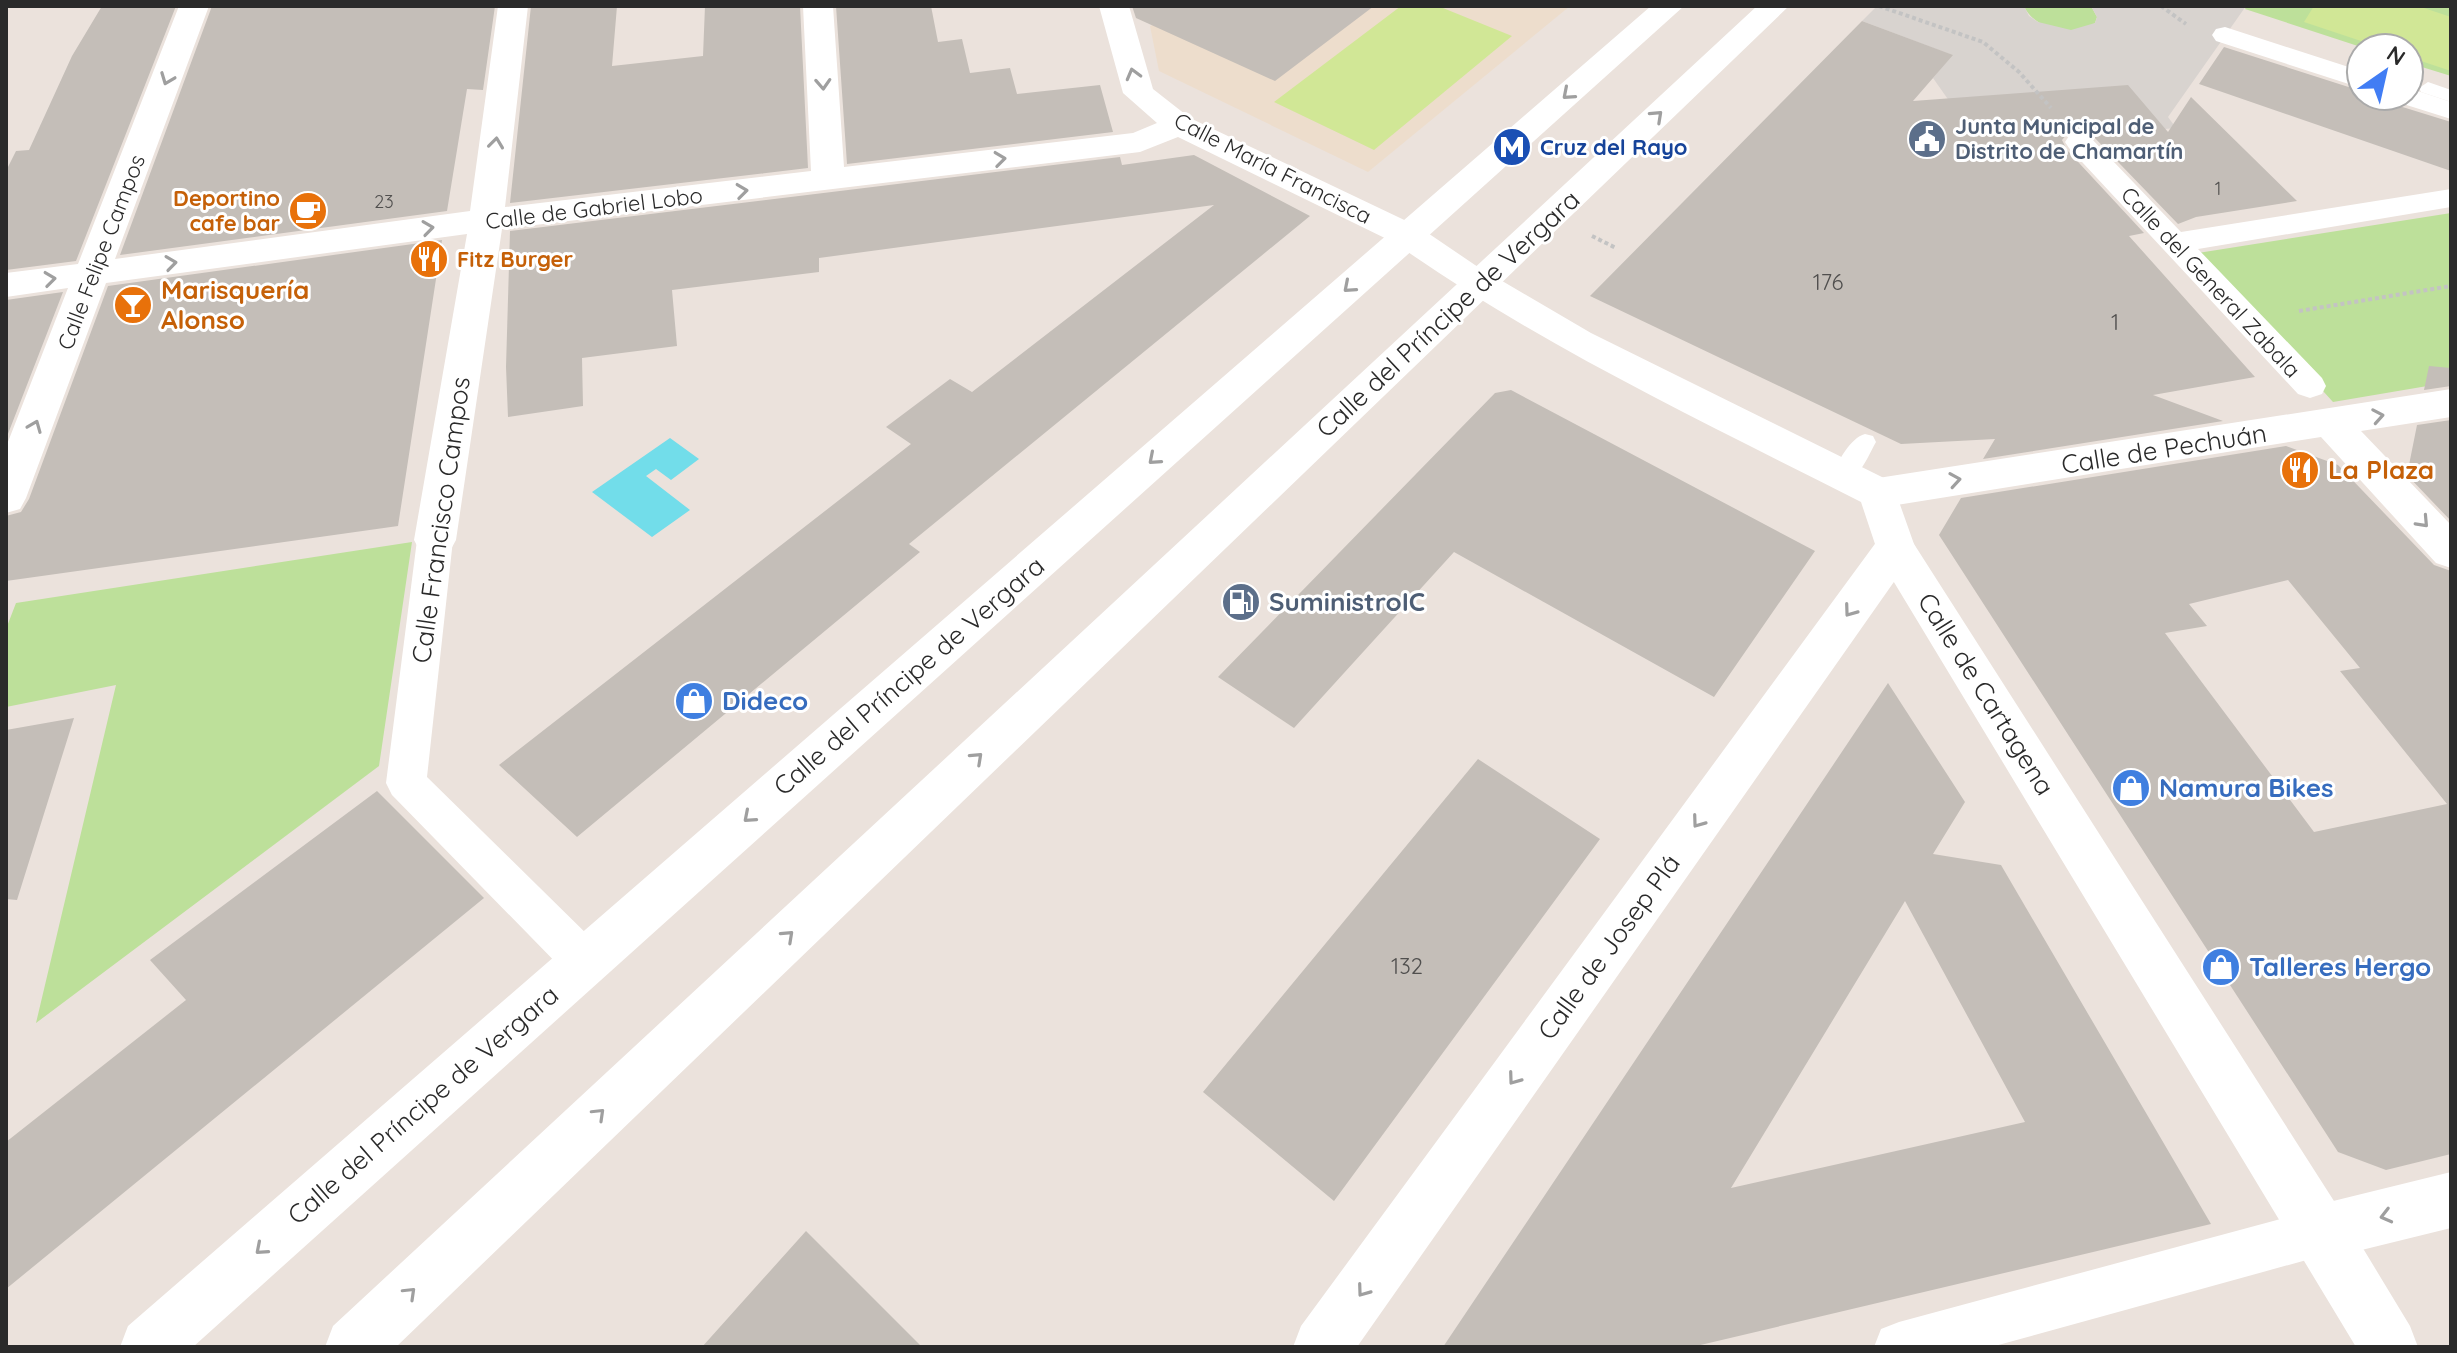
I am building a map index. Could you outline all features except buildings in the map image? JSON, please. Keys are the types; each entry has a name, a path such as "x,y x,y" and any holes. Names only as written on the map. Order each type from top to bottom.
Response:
{"street":[{"name":"Calle Felipe Campos","path":"6,498 194,6"},
{"name":"Calle Francisco Campos","path":"513,6 486,220 435,540 406,783 585,962"},
{"path":"818,6 828,181"},
{"name":"Calle María Francisca","path":"1114,6 1139,93 1179,125 1407,235"},
{"name":"Calle del Príncipe de Vergara","path":"149,1347 1669,6"},
{"name":"Calle del Príncipe de Vergara","path":"360,1345 1774,6"},
{"path":"2225,35 2345,75"},
{"path":"2425,89 2451,111"},
{"name":"Calle de Gabriel Lobo","path":"6,285 486,220 1140,142 1179,125"},
{"name":"Calle del General Zabala","path":"2079,142 2310,386"},
{"path":"2175,243 2451,198"},
{"path":"1407,235 1541,324 1860,484"},
{"name":"Calle de Pechuán","path":"1860,484 2331,424 2451,403"},
{"path":"2331,424 2451,552"},
{"name":"Calle de Cartagena","path":"1860,484 1895,548 2321,1232 2389,1347"},
{"name":"Calle de Josep Plá","path":"1322,1347 1895,548"},
{"path":"1899,1347 2321,1232 2451,1200"}],"lane":[{"path":"2425,87 2451,83"},
{"path":"2425,88 2451,96"},
{"path":"1860,484 1865,442"}],"path":[{"path":"1879,6 1983,42 2019,72 2051,108"},
{"path":"2247,320 2451,286"}],"shaded area":[{"path":"1199,6 1570,6 1368,172 1159,71 1150,26"},
{"path":"1877,6 2024,6 2029,16 2038,22 2071,30 2095,23 2097,17 2091,6 2246,6 2168,117 2176,128 2165,129 1952,105 1933,78 1952,55 1862,21"}],"green space":[{"path":"1401,6 1438,6 1512,36 1374,150 1274,102"},
{"path":"2024,6 2091,6 2097,17 2095,23 2087,28 2066,31 2036,21"},
{"path":"2247,6 2451,7 2451,76 2425,68 2425,32 2345,32 2345,42 2245,9"},
{"path":"2314,6 2418,6 2451,17 2451,71 2425,62 2425,32 2345,32 2345,36 2304,22"},
{"path":"2451,213 2451,382 2333,402 2198,253"},
{"path":"412,542 379,766 36,1023 116,685 6,707 6,629 16,603"}],"water":[{"path":"670,438 699,459 671,480 656,469 646,476 690,510 652,537 592,492"}],"place":[{"name":"Junta Municipal de Distrito de Chamartín","path":"1927,139"},
{"name":"Cruz del Rayo","path":"1512,147"},
{"name":"Deportino cafe bar","path":"308,211"},
{"name":"Fitz Burger","path":"429,259"},
{"name":"Marisquería Alonso","path":"133,305"},
{"name":"La Plaza","path":"2300,470"},
{"name":"SuministroIC","path":"1241,602"},
{"name":"Dideco","path":"694,701"},
{"name":"Namura Bikes","path":"2131,788"},
{"name":"Talleres Hergo","path":"2221,967"}]}
